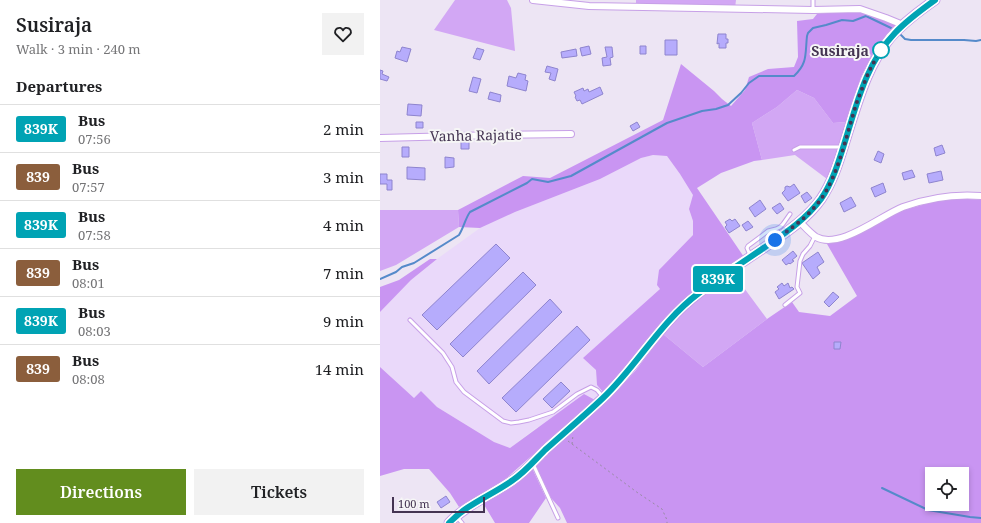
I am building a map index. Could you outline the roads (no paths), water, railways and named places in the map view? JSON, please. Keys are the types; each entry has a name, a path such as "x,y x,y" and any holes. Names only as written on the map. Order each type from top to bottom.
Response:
{"street":[{"path":"536,0 589,6 813,10 860,9 903,25"},
{"path":"450,523 459,519 465,509 515,479 603,398 628,371 659,332 683,306 698,293 800,222 821,199 831,181 858,100 874,62 889,40 903,25 934,0"},
{"name":"Vanha Rajatie","path":"380,138 497,134 571,134"},
{"path":"800,222 815,236 831,240 844,238 902,208 949,196 981,196"}],"lane":[{"path":"813,0 813,10"},
{"path":"794,150 800,147 843,147"},
{"path":"751,257 746,248 751,242 768,231 780,227 790,214"},
{"path":"785,305 800,293 797,287 800,261 815,236"},
{"path":"410,320 443,353 452,367 456,382 464,392 503,421 511,423 519,422 553,412 577,394 591,387 597,390 603,398"},
{"path":"532,463 558,518"}],"waterway":[{"path":"380,279 396,272 402,267 414,263 459,235 470,212 532,179 548,182 571,176 667,123 702,111 728,105 749,83 759,76 794,76 802,67 804,62 807,36 813,28 842,20 853,21 866,16 891,28"},
{"path":"901,35 905,39 911,40 981,40"},
{"path":"882,488 928,510 981,518"}],"place":[{"name":"Susiraja","path":"881,50"}]}
